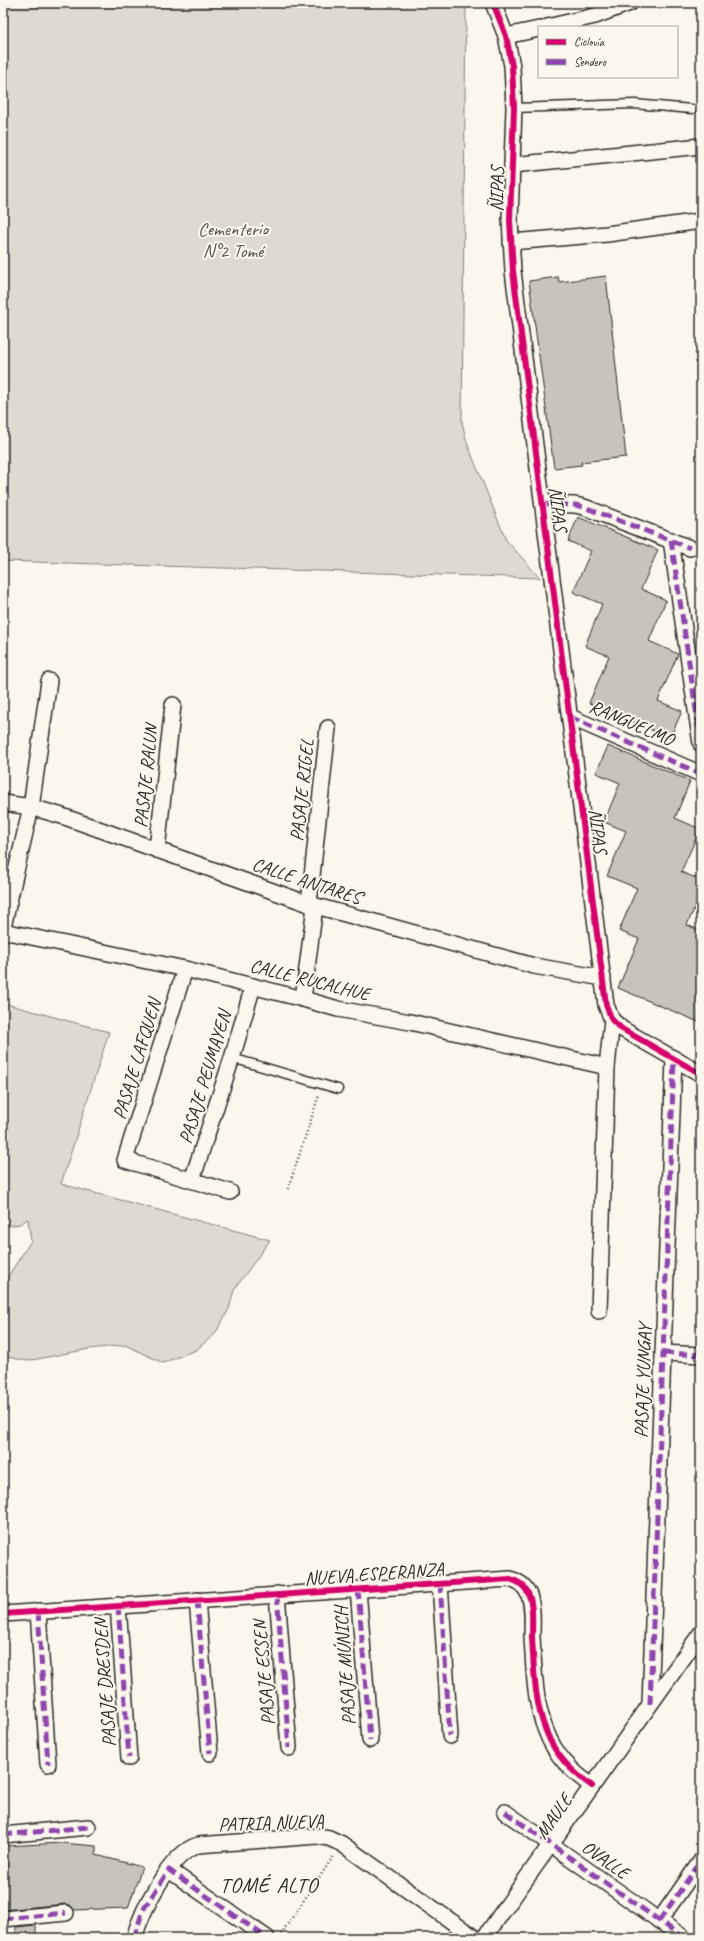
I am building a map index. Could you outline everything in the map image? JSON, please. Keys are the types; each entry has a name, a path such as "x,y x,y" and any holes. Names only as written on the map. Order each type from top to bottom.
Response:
{"street":[{"name":"ÑIPAS","path":"493,3 506,36 512,66 514,108 511,242 513,271 606,1005 612,1020"},
{"path":"551,26 595,16 630,3"},
{"path":"506,36 538,29"},
{"path":"512,165 701,146"},
{"path":"511,242 607,234 701,221"},
{"path":"543,504 575,505 584,507 690,548"},
{"path":"671,540 701,744"},
{"path":"3,927 31,807 49,680"},
{"name":"PASAJE RALUN","path":"157,850 173,706"},
{"name":"RANGUELMO","path":"570,717 701,774"},
{"name":"PASAJE RIGEL","path":"312,905 328,728"},
{"name":"CALLE ANTARES","path":"3,803 31,807 62,816 312,905 534,966 603,978"},
{"path":"303,999 312,905"},
{"name":"CALLE RUCALHUE","path":"3,931 185,969 338,1009 410,1022 607,1067"},
{"name":"PASAJE LAFQUEN","path":"185,969 125,1160 192,1180"},
{"name":"PASAJE PEUMAYEN","path":"192,1180 232,1058 253,986"},
{"path":"612,1020 622,1029 700,1072"},
{"path":"599,1311 607,1067 612,1020"},
{"name":"PASAJE YUNGAY","path":"650,1704 674,1059"},
{"path":"192,1180 230,1192"},
{"path":"663,1353 701,1355"},
{"name":"NUEVA ESPERANZA","path":"3,1614 440,1583 503,1579 518,1581 524,1586 530,1598 535,1676 539,1710 546,1731 556,1753 565,1763 592,1786"},
{"path":"440,1583 450,1736"},
{"name":"PASAJE MÚNICH","path":"358,1589 370,1740"},
{"name":"PASAJE ESSEN","path":"277,1594 289,1748"},
{"path":"197,1600 210,1753"},
{"name":"PASAJE DRESDEN","path":"118,1606 130,1758"},
{"path":"38,1611 48,1764"},
{"name":"MAULE","path":"484,1938 701,1633"},
{"name":"OVALLE","path":"505,1812 684,1938"},
{"path":"3,1835 88,1827"},
{"name":"PATRIA NUEVA","path":"134,1938 143,1910 169,1870 186,1850 198,1845 317,1836 329,1838 342,1844 475,1938"},
{"path":"659,1920 701,1861"},
{"path":"169,1870 267,1938"},
{"path":"3,1919 66,1913"}],"lane":[{"path":"514,108 634,104 692,109"},
{"path":"232,1058 338,1089"}],"path":[{"path":"288,1189 322,1085"},
{"path":"279,1938 342,1844"}],"green space":[{"name":"Cementerio N°2 Tomé","path":"260,3 466,3 462,422 467,443 506,540 540,578 3,561 3,8 221,7"},
{"path":"3,1003 109,1032 61,1184 270,1240 234,1290 229,1309 215,1334 196,1350 163,1363 125,1345 89,1349 27,1361 3,1356 3,1287 10,1273 31,1241 28,1219 20,1224 3,1227"}],"building":[{"path":"606,276 626,457 581,462 582,465 554,468 529,281 558,277 559,282"},
{"path":"578,517 658,550 641,589 666,600 649,641 678,654 658,701 682,711 670,738 589,703 609,656 585,646 602,604 573,592 591,551 568,541"},
{"path":"608,746 690,781 675,818 700,829 681,872 701,880 701,893 687,925 701,931 701,1023 618,988 639,939 619,931 637,888 607,876 626,831 604,822 620,783 596,773"},
{"path":"62,1843 96,1846 96,1855 142,1867 128,1908 74,1910 70,1905 65,1904 3,1910 3,1867 7,1866 5,1846"},
{"path":"36,1925 36,1938 16,1938 16,1927"}],"marked path":[{"path":"543,504 575,505 584,507 690,548"},
{"path":"671,540 701,744"},
{"path":"570,717 701,774"},
{"path":"650,1704 674,1059"},
{"path":"663,1353 701,1355"},
{"path":"440,1583 450,1736"},
{"path":"358,1589 370,1740"},
{"path":"277,1594 289,1748"},
{"path":"197,1600 210,1753"},
{"path":"118,1605 129,1758"},
{"path":"38,1611 48,1764"},
{"path":"505,1812 684,1938"},
{"path":"3,1835 88,1827"},
{"path":"659,1921 701,1861"},
{"path":"134,1938 143,1910 169,1870 267,1938"},
{"path":"3,1919 66,1913"}],"cycle path":[{"path":"493,3 506,36 512,66 514,108 510,220 513,271 606,1005 612,1020 622,1029 701,1074"},
{"path":"3,1614 510,1579 524,1586 531,1601 535,1684 539,1708 546,1731 554,1748 564,1762 592,1786"}],"district":[{"name":"TOMÉ ALTO","path":"269,1885"}]}
